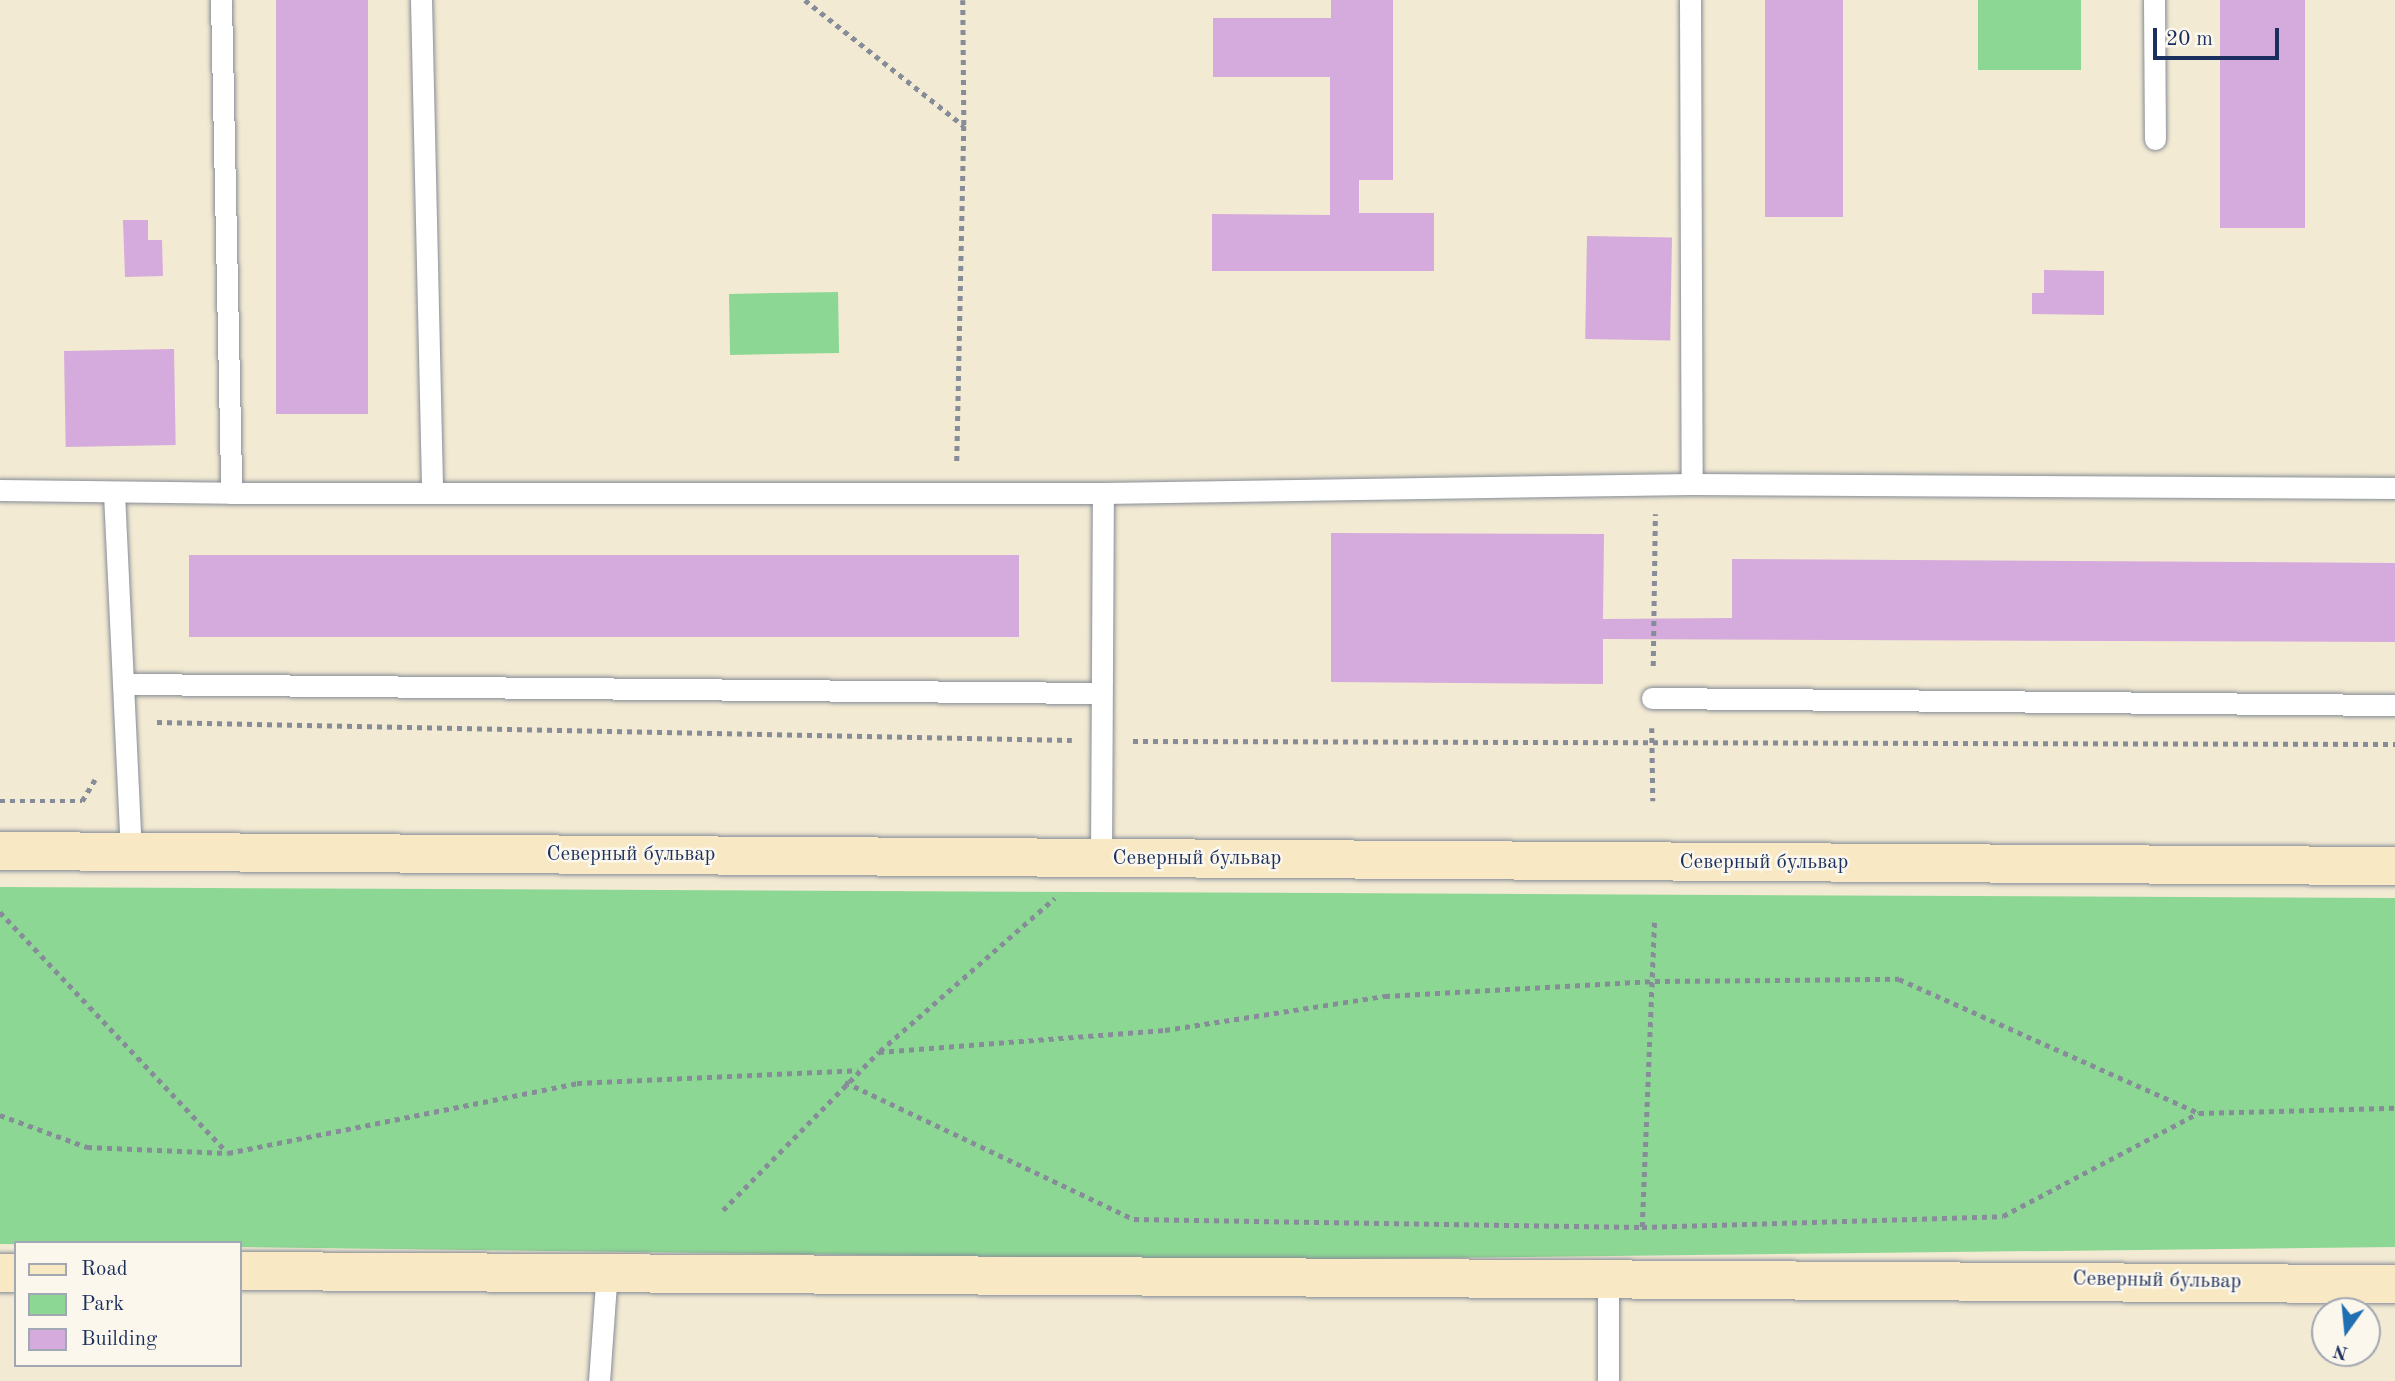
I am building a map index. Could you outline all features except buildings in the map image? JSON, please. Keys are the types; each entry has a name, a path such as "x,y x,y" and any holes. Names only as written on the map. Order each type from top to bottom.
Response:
{"main road":[{"name":"Северный бульвар","path":"0,851 2395,866"},
{"name":"Северный бульвар","path":"242,1271 607,1269 2395,1284"}],"lane":[{"path":"221,0 231,493"},
{"path":"422,0 432,491"},
{"path":"1690,0 1692,484"},
{"path":"2154,0 2155,139"},
{"path":"0,490 114,493 432,491 956,494 1692,484 2395,488"},
{"path":"114,493 128,721 131,852"},
{"path":"1101,858 1103,493"},
{"path":"125,684 1101,693"},
{"path":"1652,698 2395,705"},
{"path":"599,1381 607,1269"},
{"path":"1608,1276 1608,1381"}],"path":[{"path":"805,0 964,126"},
{"path":"956,494 964,126 961,0"},
{"path":"1653,801 1651,744 1656,485"},
{"path":"0,801 82,802 128,721 1100,741 2395,744"},
{"path":"723,1210 845,1082 1101,858"},
{"path":"0,912 228,1153"},
{"path":"1642,1227 1655,981 1654,922"},
{"path":"879,1052 1165,1030 1385,996 1655,981 1899,979 2199,1113 2395,1108"},
{"path":"0,1115 87,1147 228,1153 577,1083 858,1070"},
{"path":"845,1082 1134,1219 1642,1227 2003,1216 2199,1113"}],"green space":[{"path":"1978,0 2081,0 2081,70 1978,70"},
{"path":"838,292 839,353 730,355 729,294"},
{"path":"0,887 2395,898 2395,1247 1251,1260 242,1247 242,1241 14,1241 14,1244 0,1244"}]}
